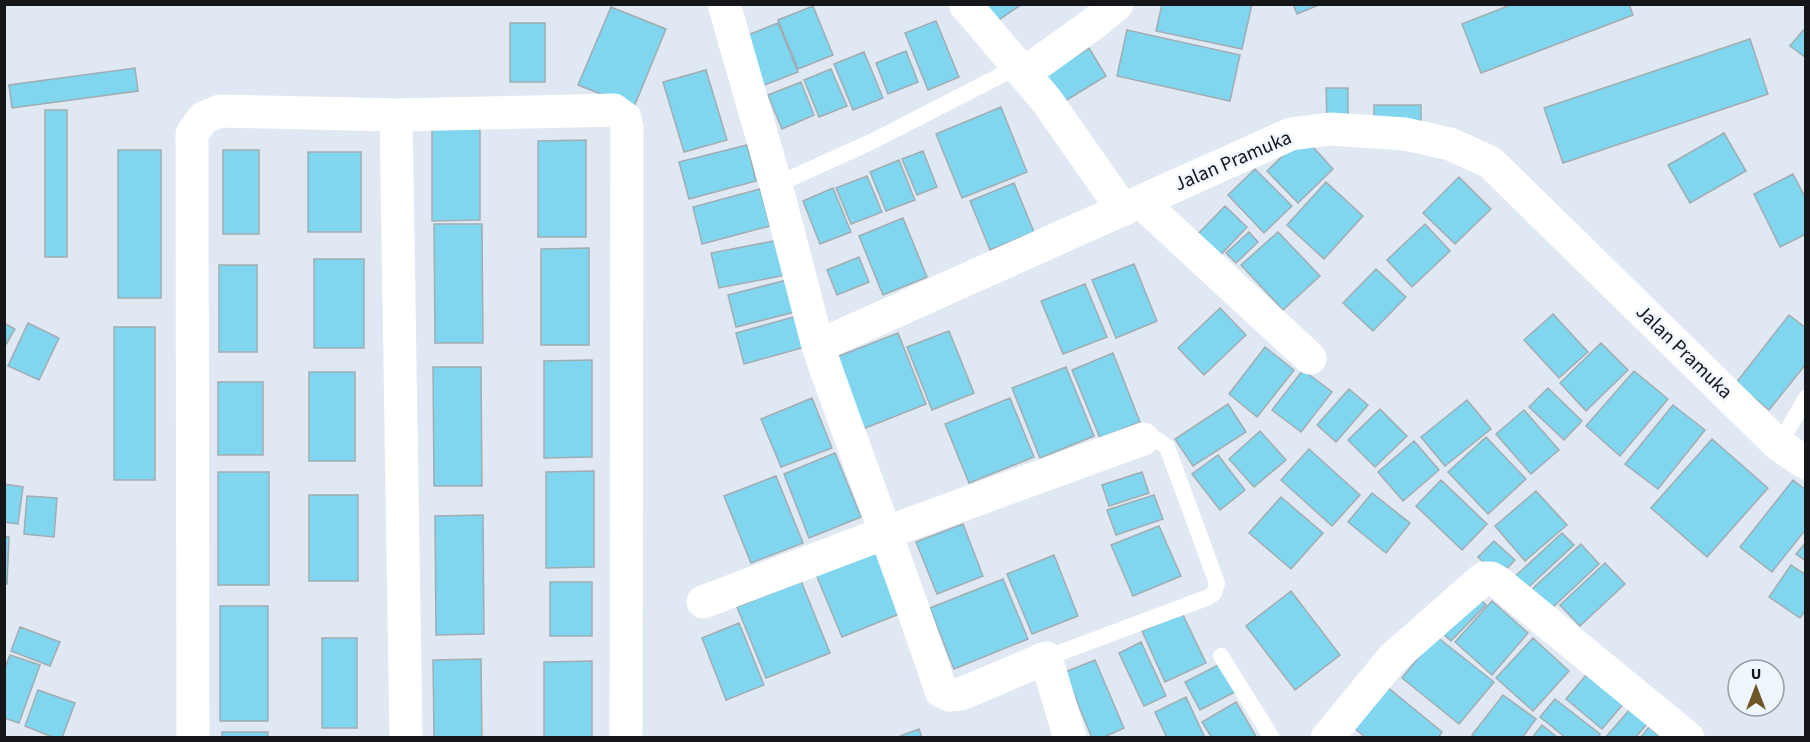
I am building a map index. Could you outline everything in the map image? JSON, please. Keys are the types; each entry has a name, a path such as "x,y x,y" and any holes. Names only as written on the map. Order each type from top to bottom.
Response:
{"street":[{"path":"724,4 776,185 818,346 912,603 941,691 949,695 961,694 1046,658 1070,738"},
{"path":"965,4 1132,206 1310,358"},
{"path":"1020,70 1093,24 1117,4"},
{"path":"193,738 192,134 202,118 220,111 396,115 614,110 625,118 627,129 626,738"},
{"path":"396,115 405,738"},
{"name":"Jalan Pramuka","path":"818,346 1291,134 1330,129 1405,134 1450,144 1490,162 1792,454"},
{"path":"703,602 1143,439"},
{"path":"1327,738 1393,658 1484,578 1491,578 1498,582 1688,738"}],"lane":[{"path":"776,185 1020,70"},
{"path":"1792,454 1806,398"},
{"path":"1046,658 1209,597 1214,593 1217,583 1167,447 1156,439 1143,439"},
{"path":"1221,656 1272,738"}],"building":[{"path":"971,4 1022,4 987,28"},
{"path":"1162,4 1252,4 1242,49 1156,31"},
{"path":"1293,4 1321,4 1297,14"},
{"path":"1513,4 1629,4 1633,15 1481,73 1462,24"},
{"path":"813,6 833,55 798,69 778,20"},
{"path":"611,7 666,29 634,107 578,85"},
{"path":"936,21 959,77 928,90 905,33"},
{"path":"510,23 545,23 545,82 510,82"},
{"path":"778,23 798,72 762,86 743,37"},
{"path":"1806,27 1806,58 1790,46"},
{"path":"1127,30 1240,55 1230,101 1117,76"},
{"path":"1750,39 1768,94 1563,163 1544,108"},
{"path":"1089,48 1106,76 1062,103 1045,75"},
{"path":"906,51 918,82 888,94 876,63"},
{"path":"864,52 883,98 853,110 834,64"},
{"path":"135,68 138,91 12,108 9,85"},
{"path":"831,69 847,106 819,117 804,80"},
{"path":"706,70 727,140 684,152 663,82"},
{"path":"801,82 814,115 782,129 768,95"},
{"path":"1326,88 1348,88 1348,123 1327,123"},
{"path":"1374,105 1421,105 1421,126 1374,126"},
{"path":"1001,107 1027,172 962,198 936,134"},
{"path":"45,110 67,110 67,257 45,257"},
{"path":"480,124 480,220 432,221 432,125"},
{"path":"1724,133 1746,171 1690,203 1668,165"},
{"path":"1303,136 1333,169 1298,203 1267,171"},
{"path":"586,140 586,237 538,237 538,141"},
{"path":"747,145 756,181 689,199 679,162"},
{"path":"118,150 161,150 161,298 118,298"},
{"path":"223,150 259,150 259,234 223,234"},
{"path":"923,151 937,187 917,195 902,159"},
{"path":"308,152 361,152 361,232 308,232"},
{"path":"899,160 915,200 886,211 870,172"},
{"path":"1255,169 1292,206 1264,233 1228,195"},
{"path":"1793,174 1806,199 1806,234 1780,247 1754,194"},
{"path":"867,176 882,212 851,224 836,188"},
{"path":"1459,177 1491,209 1455,244 1423,213"},
{"path":"1326,182 1363,216 1324,259 1287,225"},
{"path":"1014,183 1034,232 990,250 970,201"},
{"path":"833,188 851,232 820,244 803,201"},
{"path":"760,189 770,226 702,244 693,207"},
{"path":"1225,206 1247,227 1216,260 1193,239"},
{"path":"903,218 927,277 883,295 859,236"},
{"path":"434,224 482,224 483,343 435,343"},
{"path":"1425,224 1450,251 1412,287 1387,260"},
{"path":"1249,232 1258,242 1236,263 1226,253"},
{"path":"1278,232 1320,276 1283,310 1241,265"},
{"path":"779,240 786,275 719,288 711,253"},
{"path":"589,248 589,345 541,345 541,249"},
{"path":"859,257 869,282 837,295 827,270"},
{"path":"314,259 364,259 364,348 314,348"},
{"path":"1134,264 1157,321 1116,338 1092,280"},
{"path":"219,265 257,265 257,352 219,352"},
{"path":"1376,269 1406,297 1373,331 1343,303"},
{"path":"791,279 799,311 736,327 728,295"},
{"path":"1085,284 1107,337 1063,354 1041,301"},
{"path":"1220,308 1246,335 1204,375 1178,348"},
{"path":"1553,314 1588,352 1559,378 1524,340"},
{"path":"801,315 809,346 744,364 736,333"},
{"path":"1789,315 1806,328 1806,364 1769,410 1736,383"},
{"path":"4,323 15,329 4,348"},
{"path":"28,323 59,338 39,380 8,366"},
{"path":"114,327 155,327 155,480 114,480"},
{"path":"949,331 974,393 932,410 907,347"},
{"path":"898,333 926,404 863,429 834,358"},
{"path":"1601,343 1628,370 1586,411 1560,383"},
{"path":"1265,347 1294,370 1257,417 1229,394"},
{"path":"1113,353 1140,422 1100,438 1072,370"},
{"path":"592,360 592,457 544,458 544,361"},
{"path":"433,367 481,367 482,486 434,486"},
{"path":"1066,367 1094,436 1040,458 1012,388"},
{"path":"1303,370 1332,392 1301,432 1272,410"},
{"path":"1634,371 1668,399 1620,456 1586,426"},
{"path":"309,372 355,372 355,461 309,461"},
{"path":"218,382 263,382 263,455 218,455"},
{"path":"1548,388 1582,421 1564,440 1529,407"},
{"path":"1349,389 1368,405 1336,442 1317,425"},
{"path":"812,398 832,448 781,467 761,419"},
{"path":"1010,398 1034,457 969,483 945,424"},
{"path":"1467,400 1491,429 1445,466 1421,437"},
{"path":"1228,404 1246,432 1193,466 1175,439"},
{"path":"1673,405 1705,430 1658,489 1625,464"},
{"path":"1380,409 1407,436 1375,467 1348,440"},
{"path":"1524,410 1559,450 1531,474 1496,434"},
{"path":"1260,431 1286,460 1254,487 1229,459"},
{"path":"1486,437 1526,479 1488,514 1448,472"},
{"path":"1712,439 1768,488 1707,557 1651,508"},
{"path":"1414,441 1439,470 1403,501 1378,472"},
{"path":"1309,449 1360,495 1332,526 1281,480"},
{"path":"835,453 861,517 809,538 784,474"},
{"path":"1218,455 1245,490 1220,510 1192,474"},
{"path":"594,471 594,567 546,568 546,472"},
{"path":"218,472 269,472 269,585 218,585"},
{"path":"1142,472 1149,493 1109,506 1102,485"},
{"path":"776,476 803,543 751,563 724,496"},
{"path":"1441,480 1487,524 1462,550 1416,506"},
{"path":"1793,480 1806,490 1806,529 1772,572 1740,547"},
{"path":"4,484 23,487 18,524 4,522"},
{"path":"1536,491 1567,525 1525,561 1495,526"},
{"path":"1372,493 1410,523 1386,553 1348,522"},
{"path":"309,495 358,495 358,581 309,581"},
{"path":"1154,495 1163,519 1116,535 1107,510"},
{"path":"27,496 57,498 54,537 24,534"},
{"path":"1281,497 1323,533 1291,569 1249,533"},
{"path":"483,515 484,634 436,635 435,516"},
{"path":"963,524 983,576 937,594 916,542"},
{"path":"1159,526 1181,576 1133,596 1111,545"},
{"path":"1562,533 1574,545 1521,594 1509,582"},
{"path":"4,536 9,537 7,584 4,584"},
{"path":"1494,541 1515,560 1499,577 1478,557"},
{"path":"1806,542 1806,561 1796,554"},
{"path":"1581,544 1599,564 1551,609 1532,589"},
{"path":"879,547 904,612 842,637 815,572"},
{"path":"1054,555 1078,616 1032,634 1007,574"},
{"path":"1605,563 1625,584 1580,626 1560,605"},
{"path":"1791,565 1806,575 1806,609 1800,618 1769,597"},
{"path":"1003,579 1028,639 954,669 930,608"},
{"path":"801,581 830,653 766,678 737,607"},
{"path":"550,582 592,582 592,636 550,636"},
{"path":"1291,591 1340,655 1295,690 1246,626"},
{"path":"1476,595 1486,605 1451,641 1441,632"},
{"path":"1492,601 1528,633 1492,675 1455,642"},
{"path":"220,606 268,606 268,721 220,721"},
{"path":"1182,613 1206,663 1165,682 1142,631"},
{"path":"739,623 764,685 726,700 702,638"},
{"path":"20,627 60,642 50,666 11,651"},
{"path":"1436,636 1494,682 1459,724 1402,678"},
{"path":"322,638 357,638 357,728 322,728"},
{"path":"1533,638 1569,671 1533,711 1496,678"},
{"path":"1141,642 1166,696 1144,706 1119,653"},
{"path":"10,655 40,665 19,723 4,718 4,670"},
{"path":"481,659 482,738 434,738 433,660"},
{"path":"1095,660 1124,728 1102,738 1092,738 1065,672"},
{"path":"592,661 592,738 544,738 544,662"},
{"path":"1220,664 1235,692 1200,710 1185,682"},
{"path":"1587,674 1624,703 1602,729 1566,699"},
{"path":"1386,686 1442,732 1438,738 1366,738 1352,726"},
{"path":"38,690 75,703 62,738 55,738 25,726"},
{"path":"1503,695 1536,719 1522,738 1475,738 1472,735"},
{"path":"1186,697 1205,738 1167,738 1155,712"},
{"path":"1555,699 1600,734 1598,738 1566,738 1540,717"},
{"path":"1236,702 1257,738 1212,738 1202,722"},
{"path":"1630,709 1647,724 1635,738 1605,738"},
{"path":"1542,725 1558,738 1532,738"},
{"path":"1649,727 1661,738 1640,738"},
{"path":"919,729 922,738 895,738"},
{"path":"222,732 268,732 268,738 222,738"}]}
